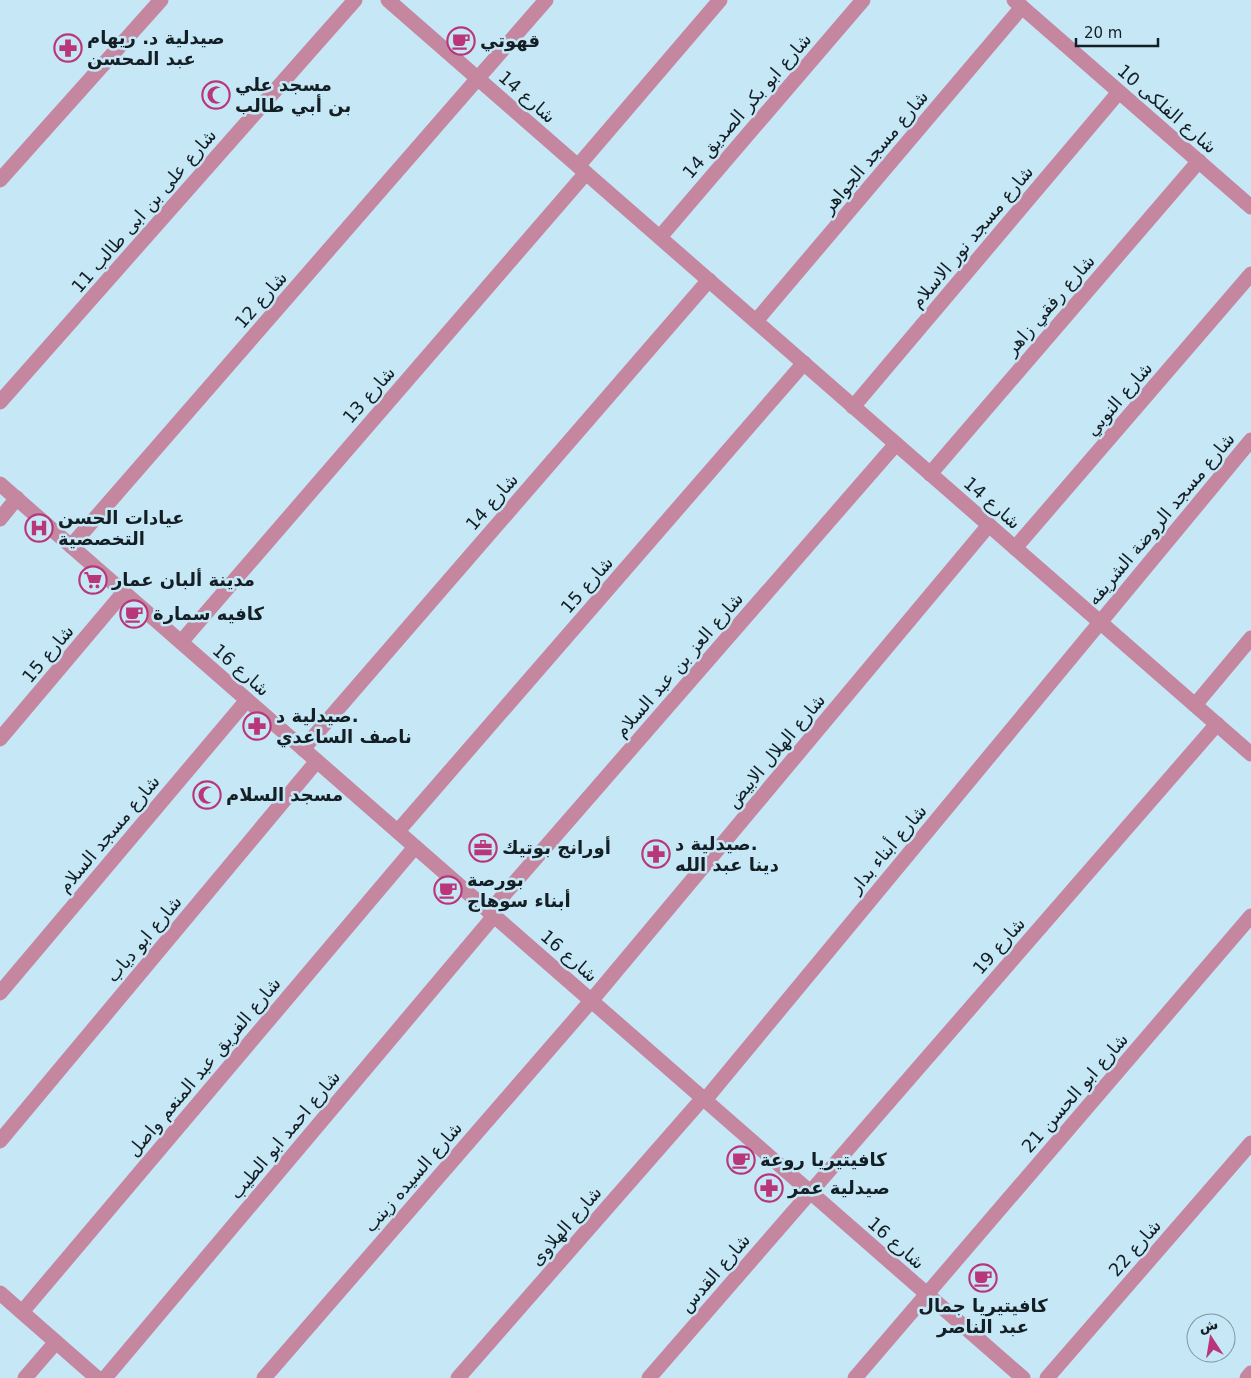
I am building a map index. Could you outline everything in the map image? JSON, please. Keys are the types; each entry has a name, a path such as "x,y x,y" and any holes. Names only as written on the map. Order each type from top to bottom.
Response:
{"street":[{"path":"0,180 161,0"},
{"name":"شارع على بن ابى طالب 11","path":"0,402 355,0"},
{"name":"شارع 14","path":"388,0 1251,754"},
{"name":"شارع 12","path":"71,546 546,0"},
{"name":"شارع 13","path":"181,642 582,169 720,0"},
{"name":"شارع ابو بكر الصديق 14","path":"660,237 863,0"},
{"name":"شارع الفلكى 10","path":"1018,4 1251,207"},
{"name":"شارع مسجد الجواهر","path":"756,321 1018,4"},
{"name":"شارع مسجد نور الاسلام","path":"854,407 1119,92"},
{"name":"شارع رفقي زاهر","path":"930,474 1199,161"},
{"name":"شارع النوبي","path":"1015,548 1251,274"},
{"name":"شارع 14","path":"303,749 709,280"},
{"name":"شارع 15","path":"398,831 804,363"},
{"name":"شارع مسجد الروضة الشريفه","path":"1100,622 1251,440"},
{"name":"شارع العز بن عبد السلام","path":"492,914 896,444"},
{"name":"شارع 16","path":"0,484 1023,1378"},
{"path":"0,519 17,498"},
{"name":"شارع الهلال الابيض","path":"591,1001 989,525"},
{"name":"شارع 15","path":"0,739 124,592"},
{"name":"شارع أبناء بدار","path":"704,1099 1100,622"},
{"path":"1195,705 1251,638"},
{"name":"شارع مسجد السلام","path":"0,993 247,700"},
{"name":"شارع 19","path":"810,1192 1217,724"},
{"name":"شارع ابو دياب","path":"0,1141 317,761"},
{"name":"شارع الفريق عبد المنعم واصل","path":"22,1312 415,847"},
{"name":"شارع احمد ابو الطيب","path":"105,1378 492,914"},
{"name":"شارع ابو الحسن 21","path":"927,1295 1251,916"},
{"name":"شارع السيده زينب","path":"264,1378 591,1001"},
{"name":"شارع الهلاوى","path":"458,1378 704,1099"},
{"name":"شارع 22","path":"1047,1378 1251,1143"},
{"name":"شارع القدس","path":"649,1378 810,1192"},
{"path":"0,1293 97,1378"},
{"path":"855,1378 927,1295"},
{"path":"25,1378 56,1342"},
{"path":"1247,1378 1251,1373"}],"place":[{"name":"قهوتي","path":"461,41"},
{"name":"صيدلية د. ريهام عبد المحسن","path":"68,48"},
{"name":"مسجد علي بن أبي طالب","path":"216,95"},
{"name":"عيادات الحسن التخصصية","path":"39,528"},
{"name":"مدينة ألبان عمار","path":"93,580"},
{"name":"كافيه سمارة","path":"134,614"},
{"name":"صيدلية د. ناصف الساعدي","path":"257,726"},
{"name":"مسجد السلام","path":"207,795"},
{"name":"أورانج بوتيك","path":"483,848"},
{"name":"صيدلية د. دينا عبد الله","path":"656,854"},
{"name":"بورصة أبناء سوهاج","path":"448,890"},
{"name":"كافيتيريا روعة","path":"741,1160"},
{"name":"صيدلية عمر","path":"769,1188"},
{"name":"كافيتيريا جمال عبد الناصر","path":"983,1278"}]}
